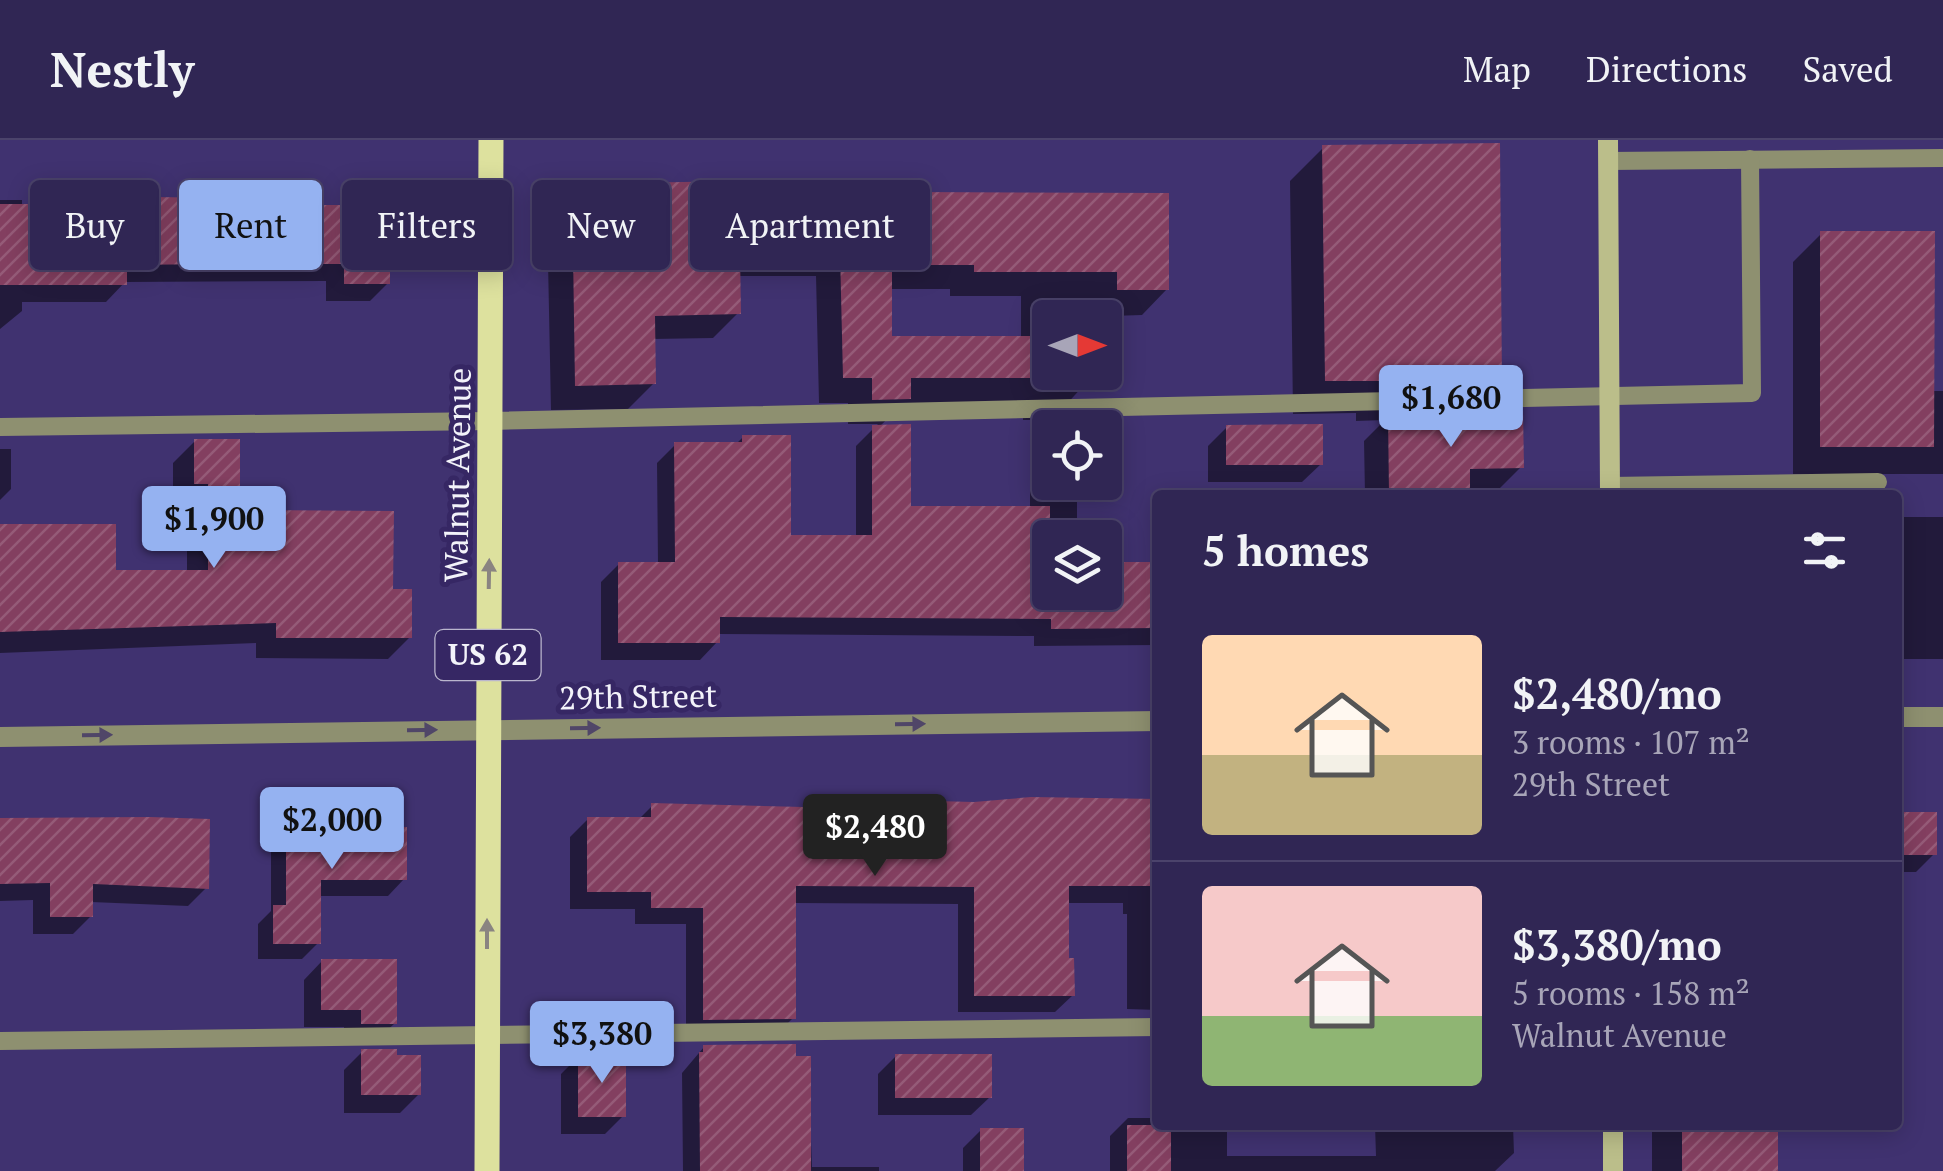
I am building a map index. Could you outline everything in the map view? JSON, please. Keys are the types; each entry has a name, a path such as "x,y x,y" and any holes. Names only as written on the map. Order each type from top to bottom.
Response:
{"main road":[{"name":"Walnut Avenue","path":"487,1171 491,140"},
{"path":"1608,150 1610,490"},
{"path":"1613,1130 1613,1171"}],"street":[{"path":"1902,717 1943,717"},
{"name":"29th Street","path":"0,737 1152,721"}],"lane":[{"path":"1608,150 1750,160 1943,158"},
{"path":"0,426 491,421 1752,392 1750,160"},
{"path":"1690,490 1878,482"},
{"path":"0,1041 487,1032 1152,1027"}],"building":[{"path":"1500,143 1502,386 1388,389 1388,381 1325,381 1322,145"},
{"path":"670,182 690,182 690,270 740,270 741,314 655,316 656,384 575,386 573,270 670,270"},
{"path":"930,192 1169,193 1169,290 1117,290 1117,272 974,272 974,265 930,265"},
{"path":"159,197 179,197 179,264 159,265"},
{"path":"0,204 30,204 30,270 127,270 127,285 0,285"},
{"path":"322,205 342,205 342,264 322,264"},
{"path":"1820,231 1935,231 1934,447 1820,447"},
{"path":"344,270 390,270 390,284 344,284"},
{"path":"840,270 892,270 892,336 1032,336 1032,378 911,378 911,399 872,400 872,378 843,378"},
{"path":"1523,411 1524,468 1470,469 1470,490 1389,490 1388,414"},
{"path":"911,424 911,506 1050,506 1050,520 1032,520 1032,610 1122,610 1122,562 1152,562 1152,628 1051,629 1051,619 720,617 720,643 618,643 618,562 675,562 674,442 742,442 742,435 791,435 791,535 872,535 872,425"},
{"path":"1323,424 1323,465 1226,465 1226,425"},
{"path":"194,439 240,439 240,510 394,511 393,589 412,589 412,638 276,638 276,623 0,632 0,524 116,524 116,570 208,570 208,484 194,484"},
{"path":"1031,797 1152,799 1152,886 1069,886 1069,958 1074,958 1075,996 974,996 974,887 796,886 796,1019 703,1020 703,908 651,908 651,892 587,892 587,817 651,817 651,803 804,807 857,805 857,799 974,802"},
{"path":"1902,812 1937,812 1937,855 1902,855"},
{"path":"0,818 210,819 209,889 93,884 93,917 50,917 50,883 0,884"},
{"path":"286,827 407,827 407,880 321,880 321,944 273,944 273,905 286,905"},
{"path":"321,959 397,959 397,1024 361,1024 361,1010 321,1010"},
{"path":"796,1044 796,1056 811,1056 811,1171 700,1171 699,1052 703,1052 703,1045"},
{"path":"361,1049 397,1049 397,1055 421,1055 421,1095 361,1095"},
{"path":"578,1054 626,1054 626,1117 578,1117"},
{"path":"895,1054 992,1054 992,1098 895,1098"},
{"path":"1127,1125 1171,1130 1171,1171 1127,1171"},
{"path":"980,1128 1024,1128 1024,1171 980,1171"},
{"path":"1682,1130 1778,1130 1778,1171 1682,1171"}]}
